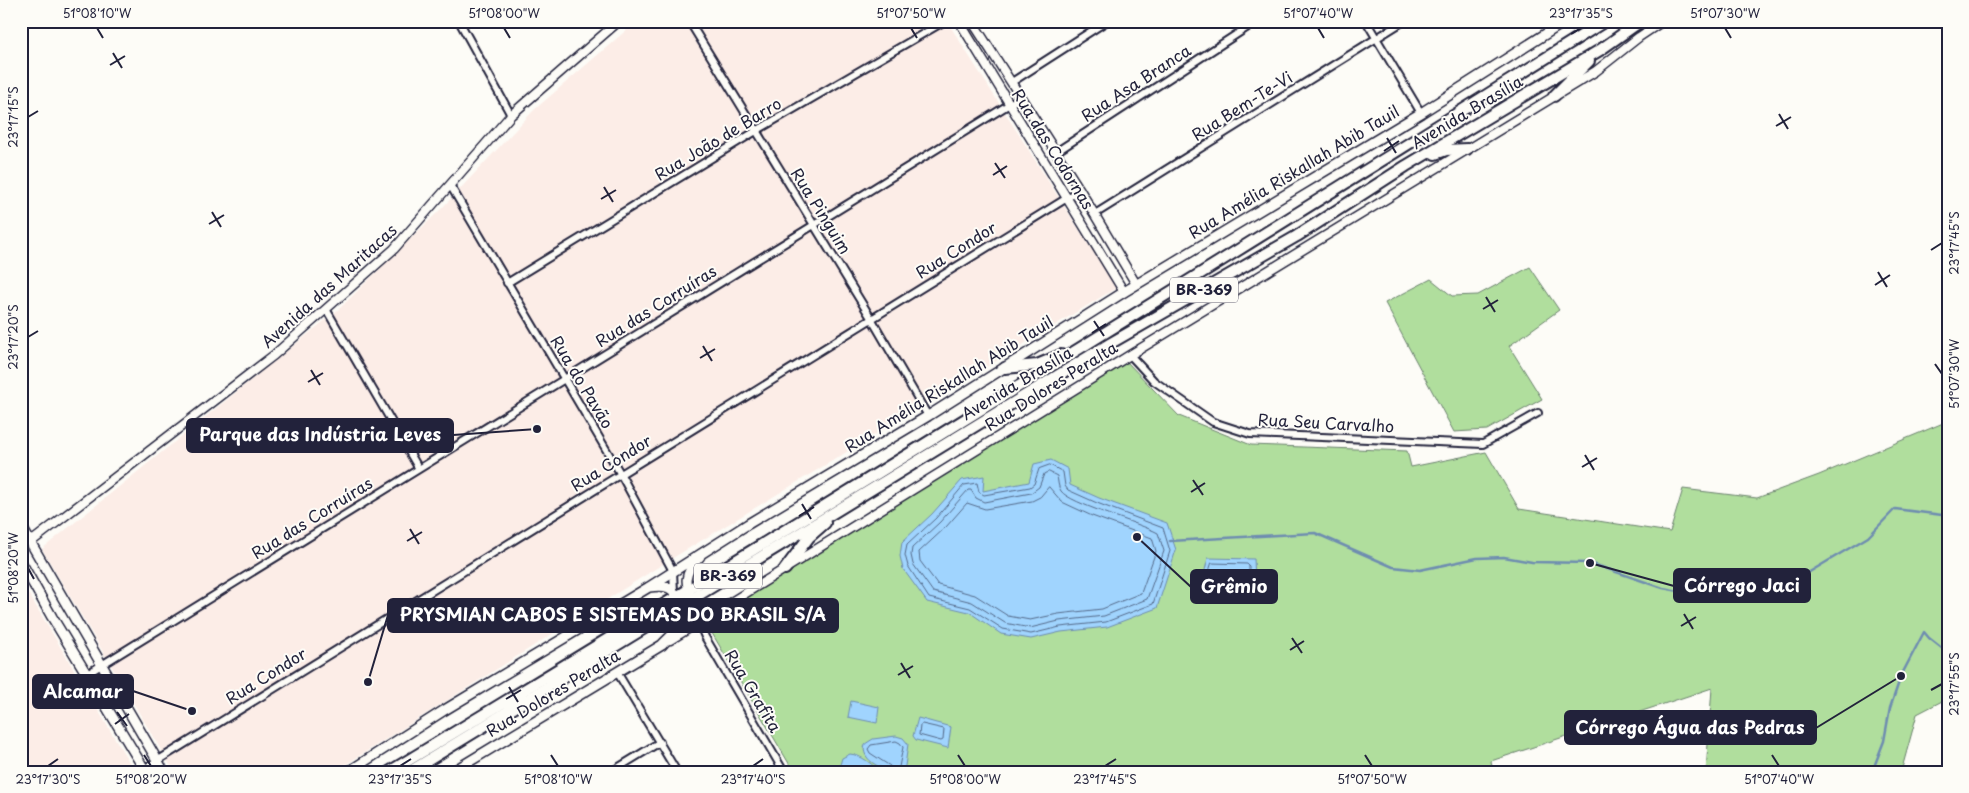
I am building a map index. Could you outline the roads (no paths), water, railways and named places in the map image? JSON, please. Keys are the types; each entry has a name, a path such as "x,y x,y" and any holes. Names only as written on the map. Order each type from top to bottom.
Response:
{"highway":[{"path":"1547,58 1594,21"},
{"name":"Avenida Brasília","path":"692,598 1094,341 1605,21"},
{"path":"1621,34 1634,21"},
{"name":"Avenida Brasília","path":"389,772 677,599 692,598 1111,343 1297,236 1406,166 1600,50 1641,21"},
{"path":"1554,96 1600,50"},
{"path":"1406,166 1440,151 1467,149"},
{"path":"1005,368 1037,365 1094,341"},
{"path":"785,569 809,537 853,500"},
{"name":"Avenida Brasília","path":"409,772 677,599"}],"main road":[{"name":"Rua Amélia Riskallah Abib Tauil","path":"348,772 443,710 649,587 928,416 1136,284 1421,113 1566,21"},
{"path":"21,526 164,772"},
{"path":"21,562 145,770"},
{"path":"649,587 667,587 677,599 681,622 674,633 662,645"},
{"name":"Rua Dolores Peralta","path":"452,772 662,645"}],"street":[{"path":"459,21 511,115"},
{"name":"Avenida das Maritacas","path":"31,542 274,355 394,249 511,115 619,21"},
{"name":"Rua Pinguim","path":"689,21 871,318 928,416"},
{"name":"Rua João de Barro","path":"507,283 756,131 945,21"},
{"name":"Rua das Codornas","path":"958,21 1124,292"},
{"name":"Rua das Codornas","path":"972,21 1095,214 1136,284"},
{"path":"1012,82 1107,21"},
{"name":"Rua Asa Branca","path":"1056,152 1257,21"},
{"path":"1366,21 1421,113"},
{"name":"Rua Bem-Te-Vi","path":"1095,214 1404,21"},
{"name":"Rua Dolores Peralta","path":"662,645 1130,355 1596,71 1663,21"},
{"path":"991,77 1003,69"},
{"name":"Rua das Corruíras","path":"87,674 1021,97"},
{"name":"Rua do Pavão","path":"450,185 563,380 620,473 673,571 677,599"},
{"name":"Rua Condor","path":"145,770 157,760 1080,190"},
{"path":"326,309 418,469"},
{"name":"Rua Seu Carvalho","path":"1130,355 1154,381 1213,422 1250,434 1483,444 1538,413"},
{"path":"699,623 686,584 688,571 707,550"},
{"path":"692,598 706,609 723,606"},
{"name":"Rua Grafita","path":"699,623 705,637 784,772"},
{"path":"617,672 677,772"},
{"path":"611,772 660,742"}],"water":[{"path":"1051,460 1068,469 1070,485 1099,498 1167,523 1176,550 1157,608 1107,627 1061,632 1031,639 1001,634 969,612 927,602 903,569 900,556 902,542 932,514 962,480 984,476 983,491 1029,482 1034,464"},
{"path":"1208,558 1254,559 1255,580 1208,580 1205,570"},
{"path":"851,701 879,707 877,723 848,717"},
{"path":"918,718 951,727 948,748 916,740 913,736"},
{"path":"896,736 903,738 908,744 905,766 900,772 881,768 866,756 864,750 865,744 873,739"},
{"path":"850,754 862,758 880,772 838,772 842,758"}],"waterway":[{"path":"1170,541 1315,533 1393,567 1420,570 1477,558 1504,557 1532,562 1590,563 1663,588 1716,598 1744,598 1771,595 1868,537 1895,509 1942,515 1948,507"},
{"path":"1872,772 1884,741 1890,708 1901,676 1924,632 1943,649 1948,648"}],"place":[{"name":"Parque das Indústria Leves","path":"537,429"},
{"name":"Grêmio","path":"1137,537"},
{"name":"Córrego Jaci","path":"1590,563"},
{"name":"Córrego Água das Pedras","path":"1901,676"},
{"name":"PRYSMIAN CABOS E SISTEMAS DO BRASIL S/A","path":"368,682"},
{"name":"Alcamar","path":"192,711"}]}
